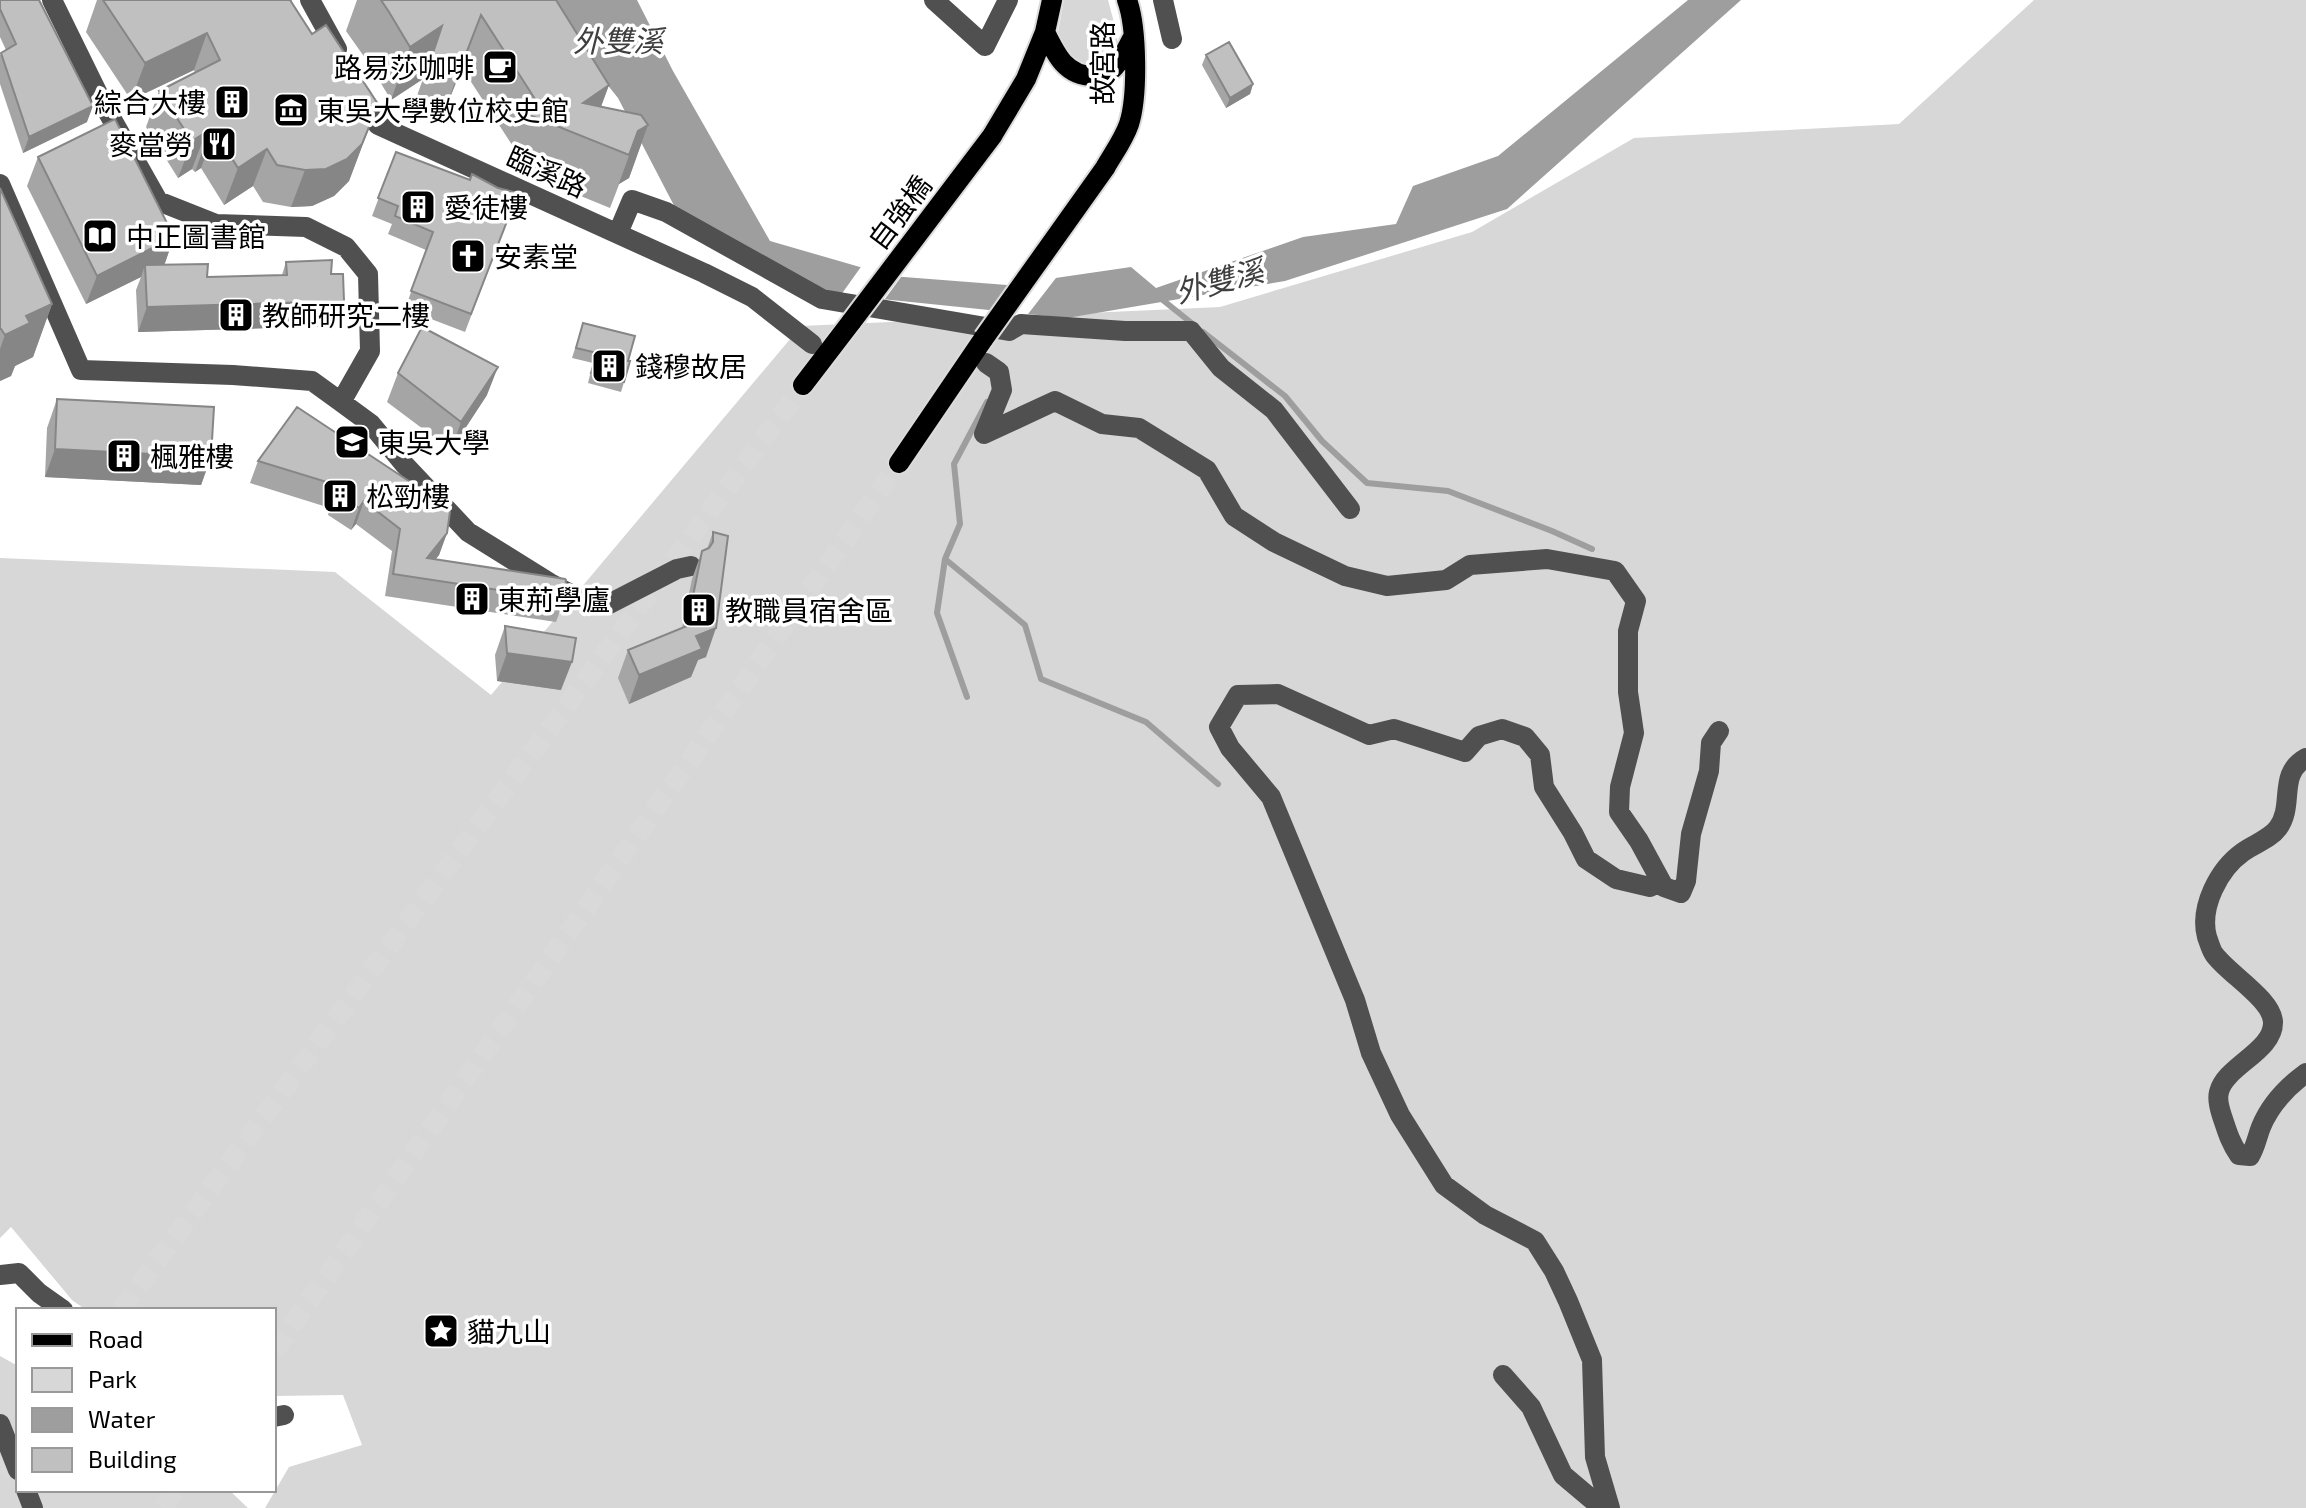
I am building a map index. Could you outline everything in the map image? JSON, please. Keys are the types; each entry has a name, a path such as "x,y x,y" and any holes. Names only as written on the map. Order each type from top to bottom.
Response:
{"main road":[{"name":"故宮路","path":"992,136 1026,79 1045,32 1052,0"},
{"name":"故宮路","path":"899,463 1105,168 1129,125 1136,62 1130,3"},
{"path":"1045,32 1067,67 1082,76 1101,76 1116,67 1133,37"},
{"name":"自強橋","path":"803,385 992,136"}],"street":[{"path":"52,0 101,100 158,201 216,224 306,227 346,247 368,274 370,351 341,402"},
{"name":"臨溪路","path":"310,0 378,125 752,297 812,344"},
{"path":"934,0 985,46 1008,0"},
{"path":"1163,0 1172,39"},
{"path":"0,184 81,370 312,381 371,424 468,532 586,602 609,604 677,569 691,566"},
{"path":"618,233 632,200 666,212 822,299 1009,331 1021,324 1125,331 1191,331 1221,368 1274,410 1350,509"},
{"path":"986,363 999,372 1002,390 984,434 1055,401 1102,424 1139,428 1207,470 1234,516 1274,542 1345,576 1387,586 1446,580 1470,565 1547,559 1615,571 1636,601 1628,631 1628,692 1634,733 1620,787 1619,812 1664,887 1681,893 1686,881 1691,834 1709,771 1711,743 1719,731"},
{"path":"1610,1508 1595,1457 1592,1360 1554,1271 1535,1241 1485,1215 1444,1185 1400,1115 1371,1053 1355,1000 1271,797 1230,748 1219,727 1238,695 1278,694 1369,735 1394,729 1465,752 1479,736 1502,729 1525,737 1540,755 1544,787 1586,859 1616,879 1650,887 1661,882"},
{"path":"2306,758 2291,772 2286,788 2286,813 2278,828 2232,862 2214,889 2206,910 2206,934 2213,953 2264,1004 2273,1018 2272,1032 2263,1045 2224,1083 2219,1093 2229,1141 2239,1155 2250,1156 2275,1101 2306,1073"},
{"path":"0,1275 19,1273 60,1308"},
{"path":"1503,1375 1531,1407 1563,1475 1602,1508"},
{"path":"0,1424 16,1465"}],"green space":[{"path":"1064,0 1108,0 1118,51 1103,65 1093,67 1073,63 1057,37"},
{"path":"2034,0 2306,0 2306,1508 265,1508 289,1467 362,1445 343,1395 276,1396 276,1308 83,1308 72,1300 11,1227 0,1238 0,558 335,572 491,695 801,326 1220,307 1472,232 1634,138 1899,124"},
{"path":"0,1356 16,1365 16,1492 231,1492 248,1508 0,1508"}],"water":[{"name":"外雙溪","path":"556,0 637,0 673,71 770,241 891,276 1007,285 1131,267 1156,288 1303,237 1396,224 1413,186 1498,156 1688,0 1741,0 1507,209 1285,281 1067,318 833,294 680,217 618,98 586,58"}],"pier":[{"path":"863,264 904,273 882,303 838,299"},
{"path":"1059,274 1025,318 990,314 1010,281"}],"building":[{"path":"0,0 39,0 93,106 29,137 1,53 16,44 0,9"},
{"name":"綜合大樓","path":"103,0 290,0 312,34 326,25 378,104 370,110 374,115 362,144 347,159 326,169 305,170 277,165 267,149 238,168 215,131 208,135 206,132 192,141 159,91 220,60 207,33 145,63"},
{"path":"381,0 556,0 609,85 583,103 641,115 648,125 638,131 629,155 529,115 535,99 481,15 460,69 431,59 442,26 410,47"},
{"path":"1229,42 1253,84 1230,98 1206,55"},
{"name":"中正圖書館","path":"115,119 174,237 97,276 38,157"},
{"path":"396,152 470,180 472,174 498,188 518,193 471,314 411,291 433,232 395,216 398,206 378,198"},
{"path":"0,188 52,304 26,316 30,323 5,335 0,329"},
{"path":"332,260 331,274 343,274 344,301 147,307 145,265 208,264 207,277 287,275 286,262"},
{"name":"錢穆故居","path":"583,323 635,336 624,382 591,373 597,353 576,348"},
{"path":"422,327 498,367 461,422 398,373"},
{"path":"57,399 214,407 211,457 55,449"},
{"path":"297,407 442,503 450,512 447,533 427,558 565,579 564,600 393,574 400,529 364,501 359,508 336,493 340,486 258,461"},
{"path":"713,532 728,536 716,628 696,636 702,649 639,675 628,650 687,626 702,551 713,542"},
{"path":"505,626 576,638 572,662 507,653"}],"waterway":[{"path":"1159,297 1194,325"},
{"path":"1203,332 1285,396 1322,441 1367,483 1448,491 1592,549"},
{"path":"987,402 954,464 960,524 945,559 1025,625 1041,679 1146,722 1218,784"},
{"path":"945,559 937,613 967,697"}],"tunnel":[{"path":"122,1308 803,385"},
{"path":"276,1348 899,463"},
{"path":"0,1474 16,1452"},
{"path":"163,1508 175,1492"}],"place":[{"name":"路易莎咖啡","path":"500,67"},
{"name":"綜合大樓","path":"232,102"},
{"name":"東吳大學數位校史館","path":"291,110"},
{"name":"麥當勞","path":"219,144"},
{"name":"愛徒樓","path":"418,207"},
{"name":"中正圖書館","path":"100,236"},
{"name":"安素堂","path":"468,256"},
{"name":"教師研究二樓","path":"236,315"},
{"name":"錢穆故居","path":"609,366"},
{"name":"東吳大學","path":"352,442"},
{"name":"楓雅樓","path":"124,456"},
{"name":"松勁樓","path":"340,496"},
{"name":"東荊學廬","path":"472,599"},
{"name":"教職員宿舍區","path":"699,610"},
{"name":"貓九山","path":"441,1331"}]}
